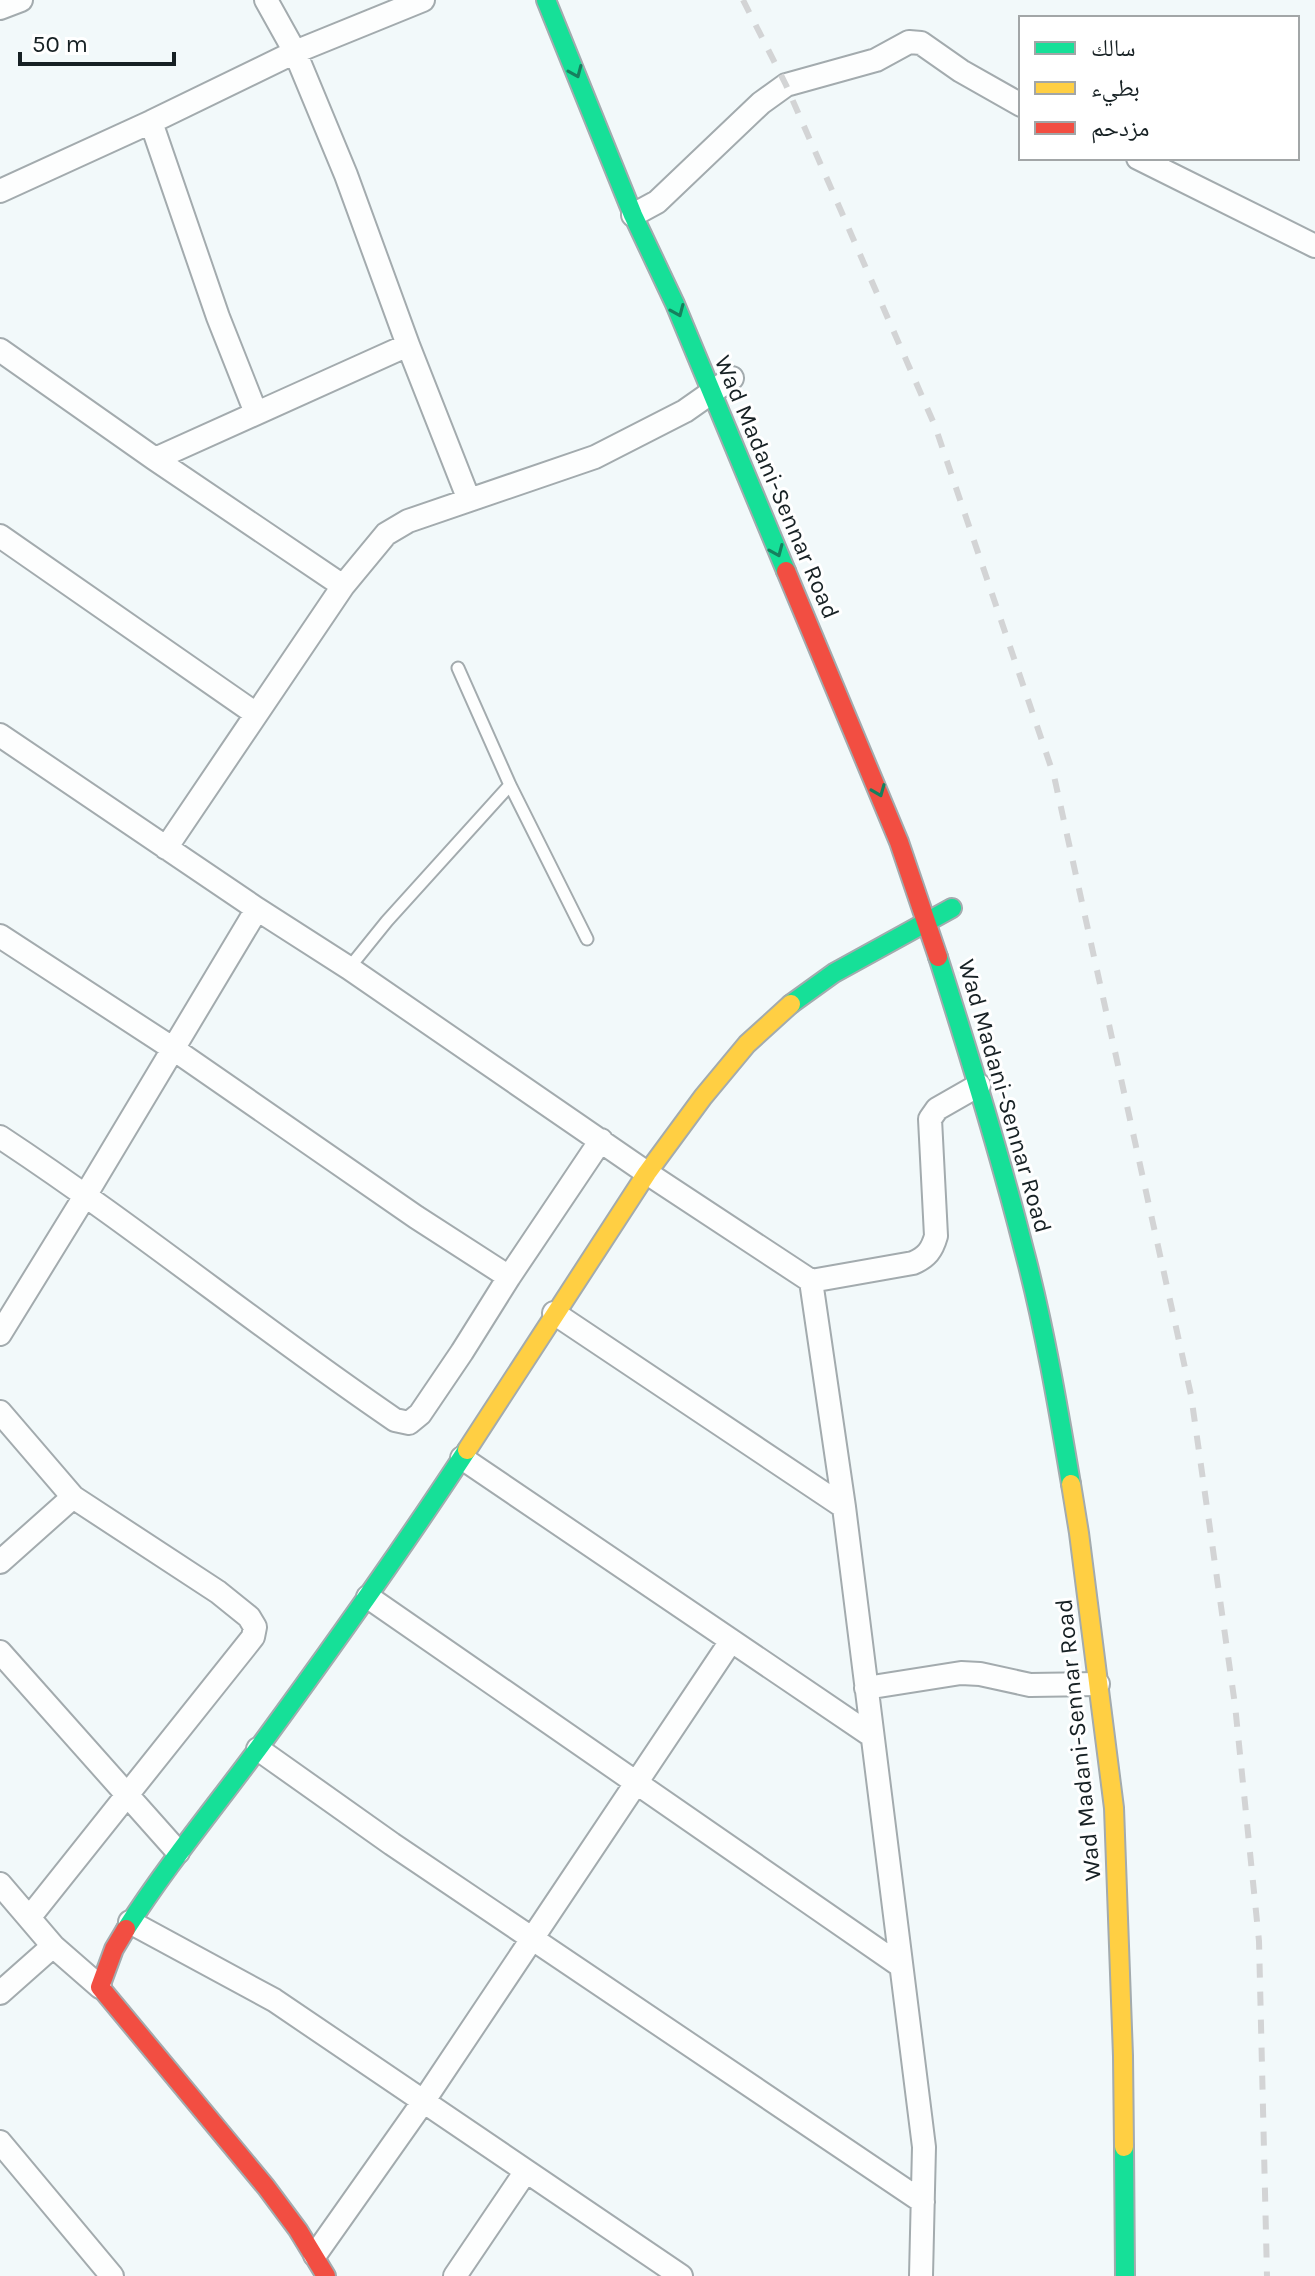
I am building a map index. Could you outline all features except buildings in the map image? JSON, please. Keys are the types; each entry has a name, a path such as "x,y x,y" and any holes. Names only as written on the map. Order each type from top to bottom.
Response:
{"main road":[{"name":"Wad Madani-Sennar Road","path":"546,0 633,215 675,304 899,842 979,1085 1025,1253 1045,1342 1079,1533 1114,1808 1123,2056 1125,2276"},
{"path":"326,2276 315,2255 257,2175 171,2076 100,1987 114,1949 178,1852 258,1749 368,1597 647,1173 703,1097 747,1044 791,1004 834,973 952,909"}],"street":[{"path":"0,8 21,0"},
{"path":"266,0 295,52 346,175 469,500"},
{"path":"0,191 295,52 423,0"},
{"path":"633,215 657,201 761,103 786,85 876,60 909,42 921,43 961,71 1019,104"},
{"path":"151,122 218,317 256,413"},
{"path":"1142,160 1315,246"},
{"path":"155,459 408,345"},
{"path":"0,350 343,586"},
{"path":"166,848 343,586 386,534 408,521 595,457 685,411 733,378"},
{"path":"0,536 256,714"},
{"path":"0,735 811,1281 913,1263 925,1258 936,1236 930,1119 937,1109 979,1085"},
{"path":"0,1334 257,909"},
{"path":"0,936 172,1048 416,1217 509,1277"},
{"path":"0,1137 313,1364 395,1420 409,1423 420,1414 601,1140"},
{"path":"811,1281 844,1507 924,2147 921,2276"},
{"path":"554,1313 844,1507"},
{"path":"0,1412 73,1497 218,1592 249,1617 255,1627 253,1637 29,1918"},
{"path":"462,1458 872,1736"},
{"path":"0,1562 73,1497"},
{"path":"368,1597 901,1966"},
{"path":"315,2255 423,2102 731,1641"},
{"path":"0,1652 178,1852"},
{"path":"866,1688 961,1673 1030,1685 1098,1684"},
{"path":"258,1749 392,1844 923,2202"},
{"path":"0,1884 53,1946 100,1987"},
{"path":"130,1922 274,2000 681,2276"},
{"path":"0,1993 53,1946"},
{"path":"0,2142 112,2276"},
{"path":"455,2276 526,2171"}],"lane":[{"path":"458,668 510,785 587,939"},
{"path":"349,968 405,900 510,785"}],"railway":[{"path":"743,0 786,85 935,426 1054,776 1191,1395 1235,1705 1259,1941 1267,2276"}],"traffic: fast":[{"path":"546,0 633,215 675,304 786,571"},
{"path":"791,1004 834,973 952,908"},
{"path":"938,957 994,1139 1031,1278 1071,1484"},
{"path":"126,1929 339,1636 467,1450"},
{"path":"1124,2147 1125,2276"}],"traffic: slow":[{"path":"467,1450 647,1173 747,1044 791,1004"},
{"path":"1071,1484 1114,1808 1124,2147"}],"traffic: jam":[{"path":"786,571 899,842 938,957"},
{"path":"126,1929 114,1949 100,1987 266,2187 298,2230 326,2276"}]}
